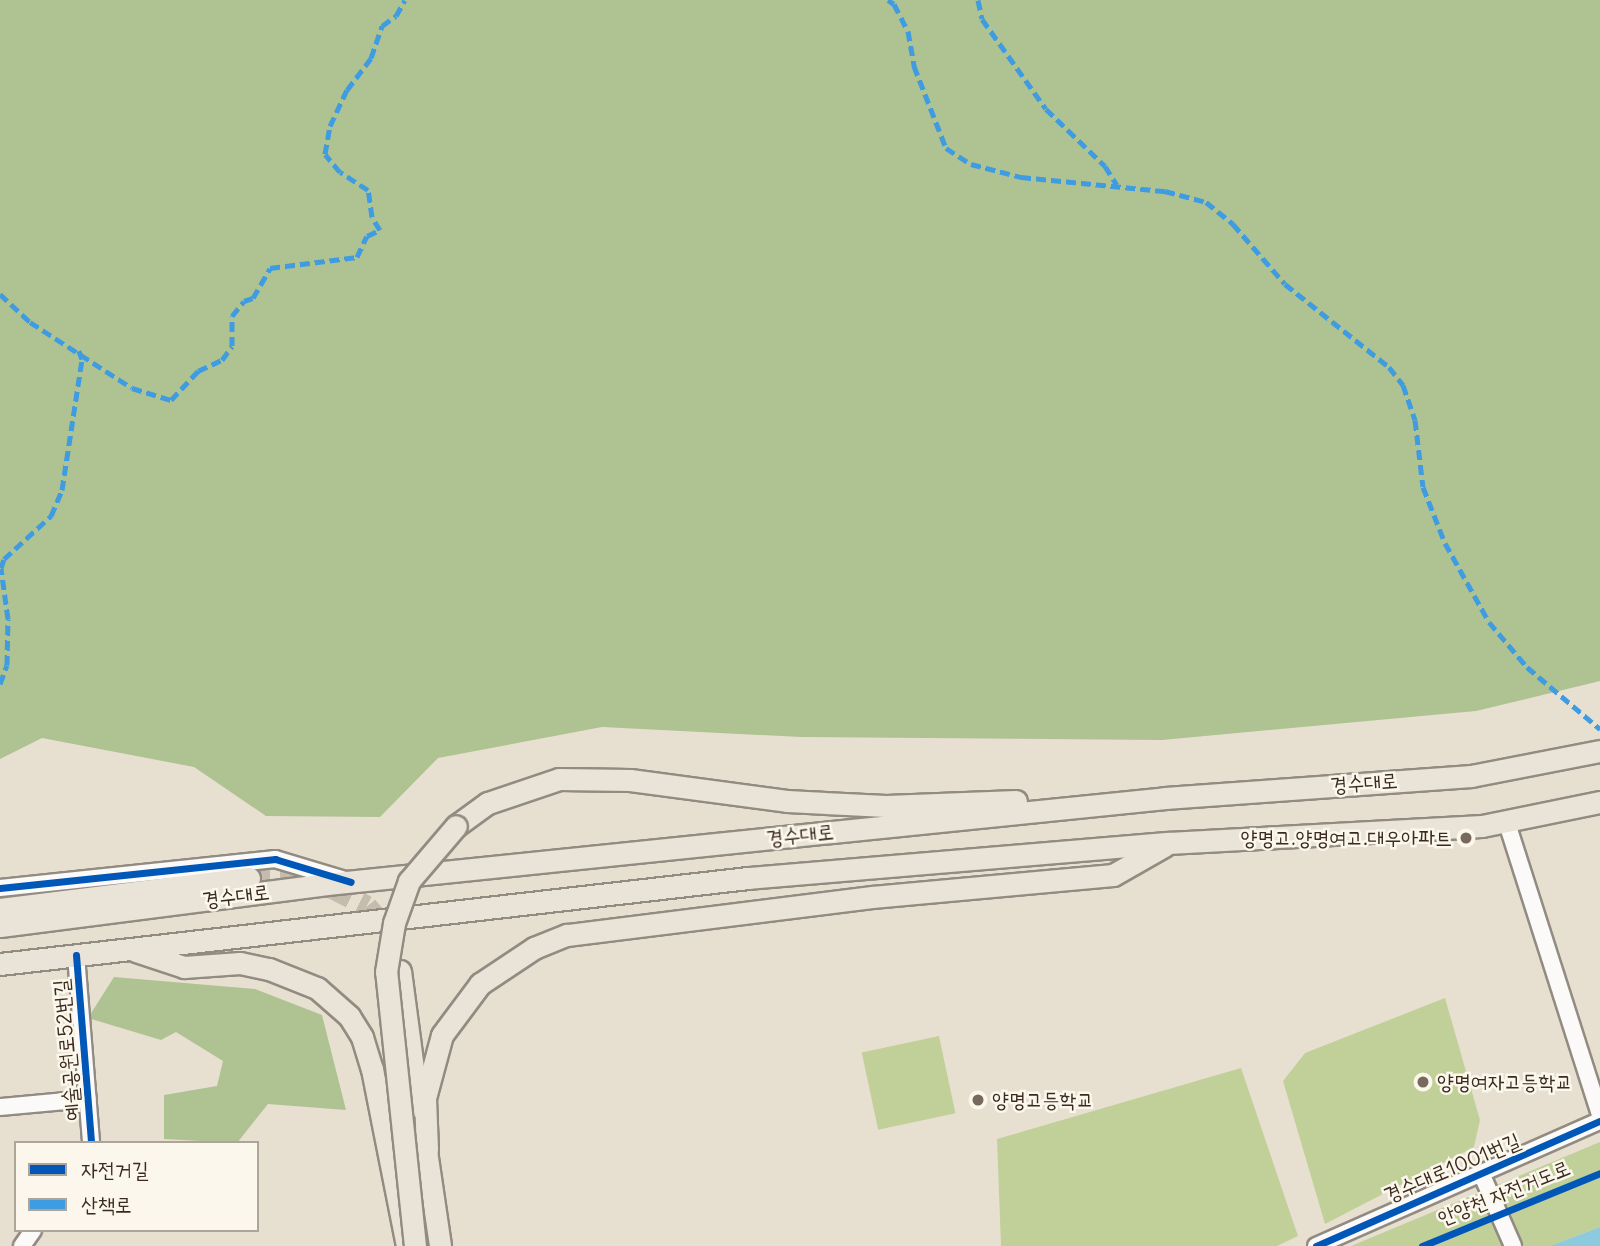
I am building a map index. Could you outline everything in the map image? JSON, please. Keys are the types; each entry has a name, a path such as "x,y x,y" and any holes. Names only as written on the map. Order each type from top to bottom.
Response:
{"main road":[{"name":"경수대로","path":"0,926 351,882 1165,798 1471,776 1600,751"},
{"path":"415,1246 386,972 394,923 410,881 456,826 488,803 559,779 630,780 788,800 886,806 1165,798"},
{"name":"경수대로","path":"0,964 748,878 1168,843 1506,821 1600,802"},
{"path":"427,1150 425,1098 442,1035 480,984 534,948 581,933 872,897 1113,876 1168,843"},
{"path":"0,909 249,878"},
{"path":"131,949 184,967 240,962 304,980 332,999 362,1037 407,1246"},
{"path":"400,971 440,1246"}],"street":[{"path":"1506,821 1600,1114"},
{"path":"0,888 275,859 351,882"},
{"name":"예술공원로52번길","path":"76,955 91,1141"},
{"path":"0,1107 88,1099"},
{"name":"경수대로1001번길","path":"1316,1246 1600,1121"},
{"path":"1481,1174 1513,1246"}],"green space":[{"path":"0,0 1600,0 1600,681 1476,711 1162,740 801,737 602,727 438,758 380,817 266,816 194,767 42,738 0,759"},
{"path":"114,977 255,989 322,1015 346,1110 268,1104 239,1141 164,1139 164,1095 217,1086 223,1061 176,1032 161,1040 88,1018"},
{"path":"1445,998 1480,1120 1474,1147 1325,1224 1283,1081 1305,1053"},
{"path":"939,1036 955,1113 878,1130 862,1052"},
{"path":"1241,1068 1298,1236 1277,1246 1001,1246 997,1139"},
{"path":"1600,1142 1600,1227 1550,1246 1351,1246"}],"water":[{"path":"1600,1227 1600,1246 1550,1246"}],"tunnel":[{"path":"249,878 297,879 332,888 367,906 390,932"}],"marked path":[{"path":"0,294 30,322 132,388 171,400 198,371 222,360 232,346 232,316 244,301 253,298 270,268 357,257 367,236 380,230 372,217 368,190 340,172 325,154 330,126 347,90 371,58 382,26 396,16 405,0"},
{"path":"888,0 894,4 908,31 914,66 946,148 971,164 1021,177 1165,191 1206,202 1233,224 1285,284 1389,367 1403,385 1415,420 1423,487 1445,543 1489,622 1527,667 1600,729"},
{"path":"978,0 982,19 1046,109 1105,166 1117,185"},
{"path":"0,684 7,665 8,619 1,568 4,559 51,516 62,490 82,359 79,351"}],"cycle path":[{"path":"0,888 275,859 351,882"},
{"path":"76,955 91,1141"},
{"name":"안양천 자전거도로","path":"1316,1246 1600,1121"},
{"name":"안양천 자전거도로","path":"1422,1246 1600,1173"}],"place":[{"name":"양명고.양명여고.대우아파트","path":"1466,838"},
{"name":"양명여자고등학교","path":"1423,1082"},
{"name":"양명고등학교","path":"978,1100"}]}
